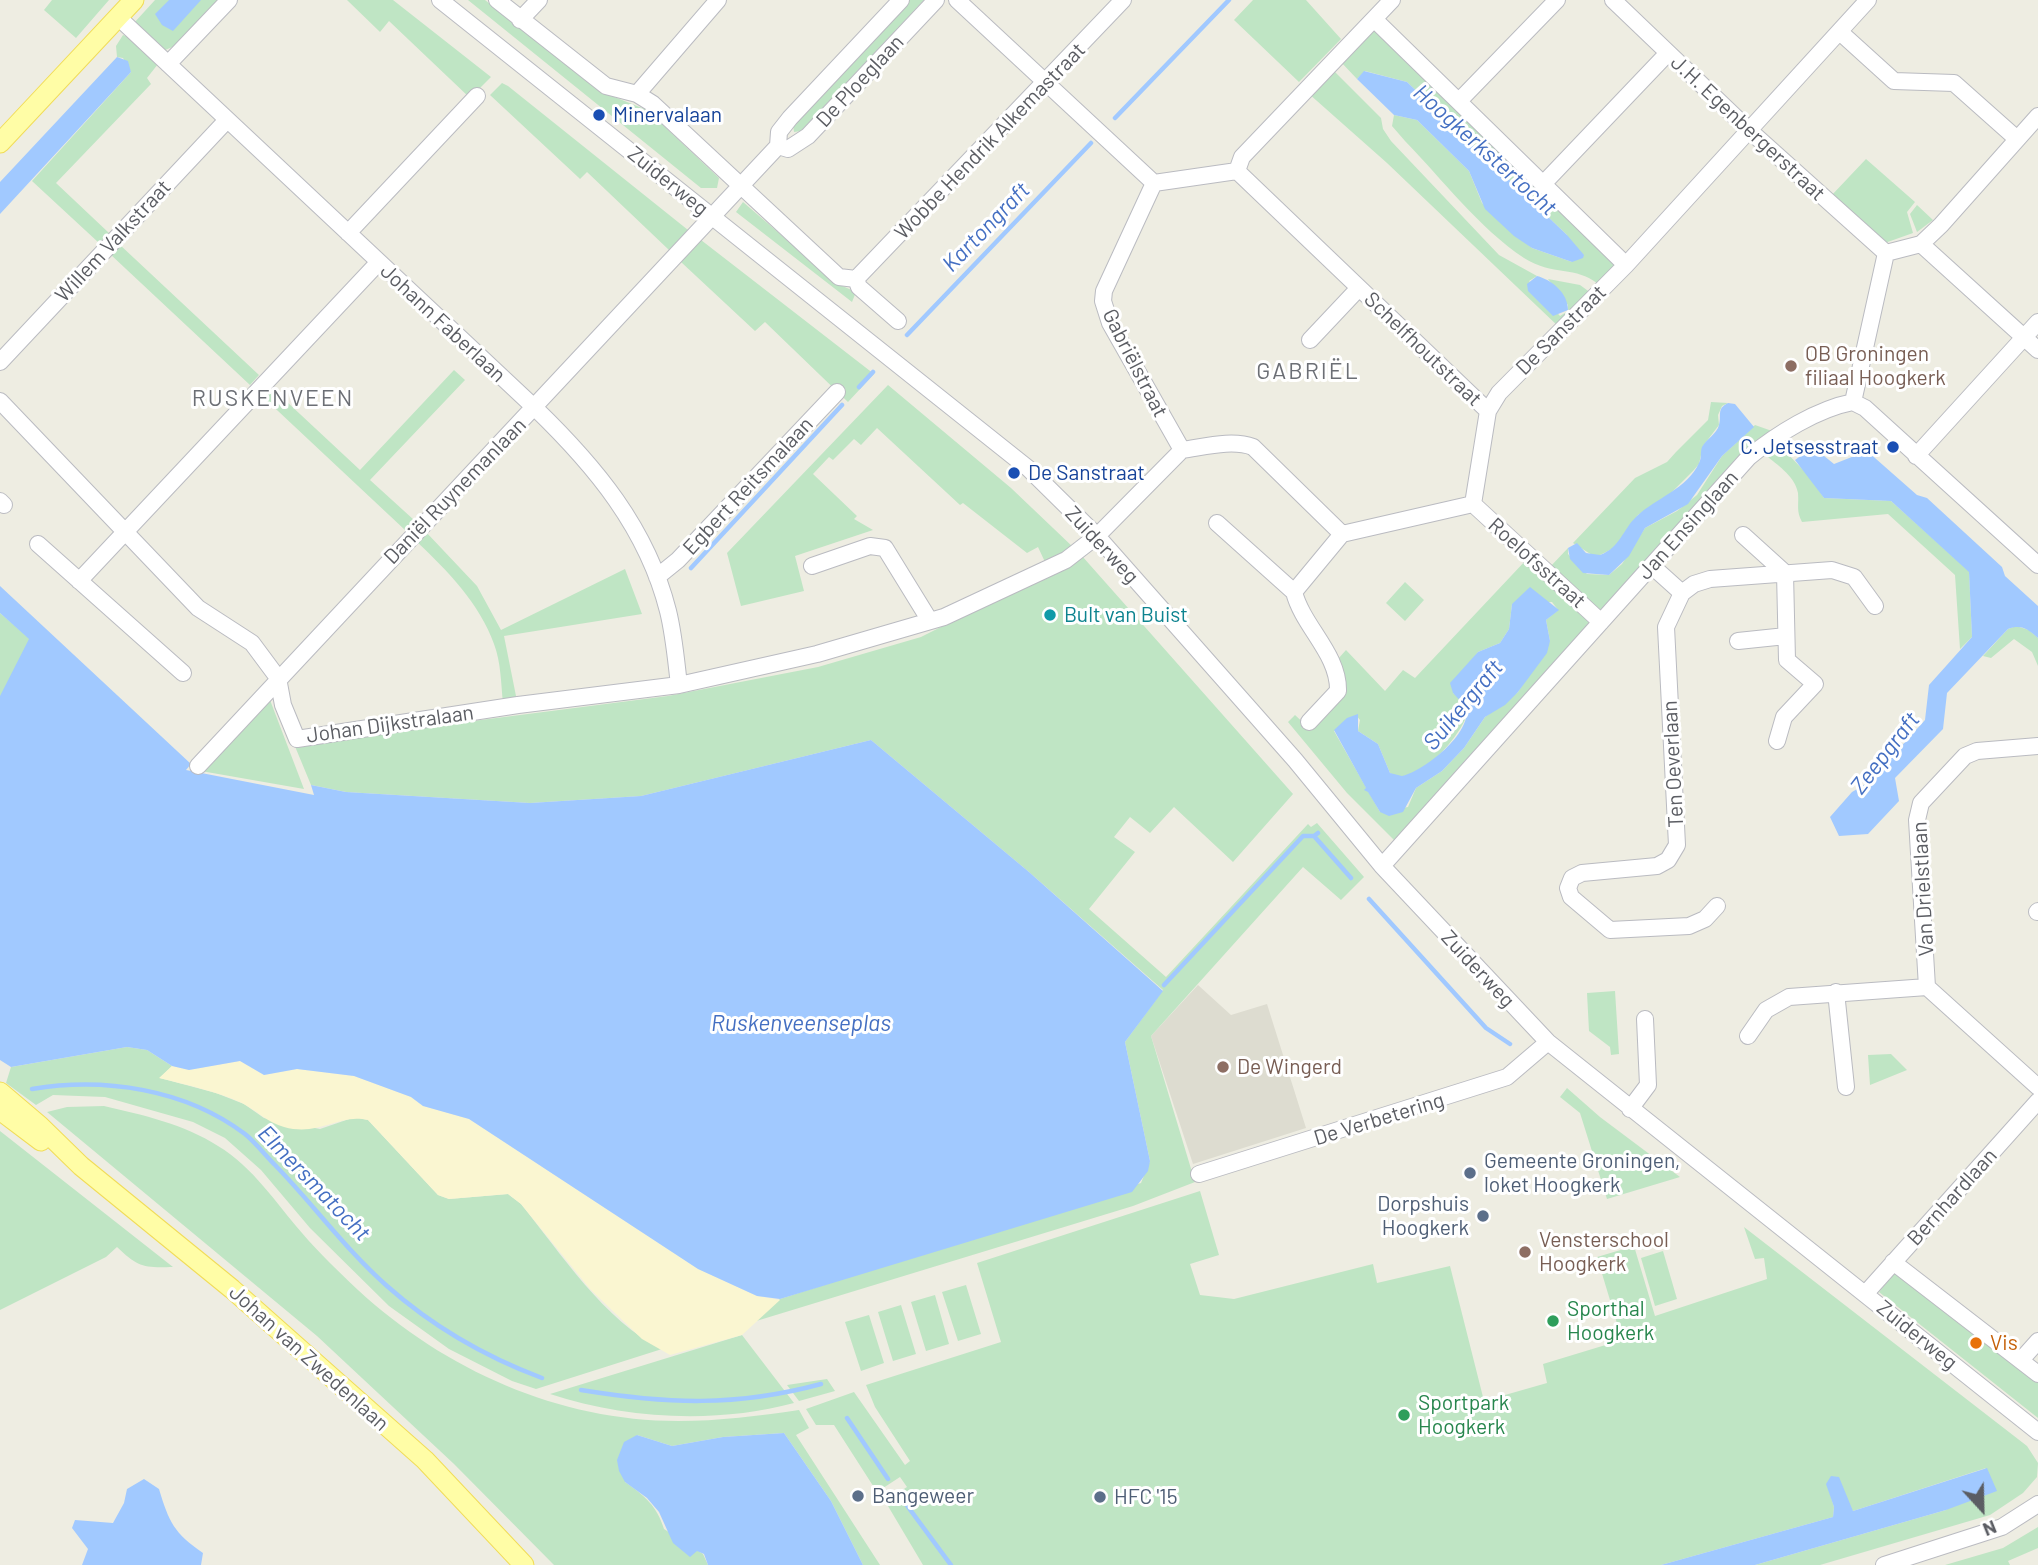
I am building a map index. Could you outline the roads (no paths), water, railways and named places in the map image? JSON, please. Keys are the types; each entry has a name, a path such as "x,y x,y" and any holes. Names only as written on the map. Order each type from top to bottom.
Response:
{"main road":[{"path":"0,143 134,0"},
{"name":"Johan van Zwedenlaan","path":"0,1092 81,1166 232,1289 425,1460 524,1565"},
{"name":"Johan van Zwedenlaan","path":"0,1110 32,1136 81,1166"}],"street":[{"path":"168,64 229,0"},
{"name":"Zuiderweg","path":"440,0 1028,469 1097,536 1295,760 1382,866 1548,1042 2038,1432"},
{"name":"Zuiderweg","path":"497,0 606,86 637,93 653,104 737,186 839,277 856,279 859,287 898,321"},
{"path":"520,20 539,0"},
{"path":"637,93 718,0"},
{"name":"De Ploeglaan","path":"711,216 778,146 779,132 790,118 901,0"},
{"name":"De Ploeglaan","path":"778,146 788,149 808,136 936,0"},
{"path":"957,0 1154,183 1237,171 1242,157 1392,0"},
{"name":"Wobbe Hendrik Alkemastraat","path":"856,279 1048,82 1123,0"},
{"path":"1459,101 1557,0"},
{"name":"J.H. Egenbergerstraat","path":"1613,0 1749,131 1886,253"},
{"name":"De Sanstraat","path":"1473,505 1488,411 1499,393 1626,265 1841,33 1868,0"},
{"name":"Johann Faberlaan","path":"118,17 535,408 601,477 620,503 657,577 670,620 680,685"},
{"path":"1374,19 1626,265"},
{"path":"1841,33 1895,81 1954,83 2017,139"},
{"path":"1544,183 1667,54"},
{"path":"348,233 477,96"},
{"path":"2038,116 1921,244 1886,253 1853,401 2038,565"},
{"name":"Willem Valkstraat","path":"0,362 227,120"},
{"name":"Schelfhoutstraat","path":"1237,171 1488,411"},
{"name":"Gabriëlstraat","path":"1154,183 1104,291 1103,301 1110,323 1182,450"},
{"name":"Daniël Ruynemanlaan","path":"198,765 420,525 535,408 711,216"},
{"path":"1921,244 2038,350"},
{"path":"79,581 378,263"},
{"name":"Schelfhoutstraat","path":"1310,340 1359,288"},
{"path":"1916,456 2038,322"},
{"name":"Egbert Reitsmalaan","path":"657,577 705,533 837,392"},
{"name":"Johan Dijkstralaan","path":"0,401 198,608 252,643 278,678 283,705 297,739 519,705 680,685 817,654 930,621 1066,561 1097,536"},
{"name":"Jan Ensinglaan","path":"1382,866 1749,457 1777,436 1839,404 1853,401"},
{"path":"1097,536 1182,450 1245,444 1253,447 1342,534"},
{"path":"1294,593 1342,534 1473,505"},
{"name":"Roelofsstraat","path":"1473,505 1601,622"},
{"path":"1217,523 1294,593 1298,608 1335,668 1338,691 1309,722"},
{"path":"1744,535 1785,573 1787,660 1815,684 1784,717 1777,741"},
{"path":"38,544 183,673"},
{"path":"812,566 870,546 885,548 930,621"},
{"path":"1652,566 1682,593 1695,583 1710,579 1832,570 1854,577 1875,606"},
{"name":"Ten Oeverlaan","path":"1682,593 1666,627 1677,845 1663,864 1582,873 1572,878 1568,888 1571,897 1610,930 1689,926 1704,919 1717,906"},
{"path":"1738,640 1786,636"},
{"name":"Van Drielstlaan","path":"2038,746 1977,751 1965,756 1921,803 1917,820 1927,987 2038,1087"},
{"name":"Van Drielstlaan","path":"1748,1036 1766,1010 1789,997 1927,987"},
{"path":"1836,992 1846,1087"},
{"path":"1630,1109 1648,1085 1645,1019"},
{"name":"De Verbetering","path":"1199,1174 1507,1077 1548,1042"},
{"name":"Bernhardlaan","path":"1866,1293 2038,1101"},
{"name":"Zuiderweg","path":"1893,1262 2038,1374"},
{"path":"2021,1360 2038,1340"},
{"path":"1884,1565 2004,1527 2038,1504"}],"water":[{"path":"169,0 201,0 173,31 162,25 155,14"},
{"path":"117,57 128,61 131,72 0,214 0,182"},
{"path":"1364,71 1407,82 1567,235 1584,255 1583,258 1572,262 1532,248 1514,236 1485,209 1469,171 1417,120 1394,115 1357,79"},
{"path":"1537,276 1558,288 1565,298 1568,310 1553,316 1528,291 1527,284"},
{"path":"1728,403 1735,404 1754,427 1722,456 1688,504 1645,528 1629,556 1609,575 1583,573 1570,559 1568,548 1577,543 1586,553 1600,555 1613,548 1637,516 1694,472 1700,461 1702,447 1718,428 1721,410"},
{"path":"1813,447 1834,464 1867,451 1917,495 1927,498 2002,567 2005,576 2038,606 2038,638 2024,628 2008,629 1947,693 1943,729 1895,778 1899,801 1868,834 1839,836 1830,817 1852,792 1869,782 1925,720 1929,685 1972,637 1969,572 1891,501 1824,498 1795,460"},
{"name":"Ruskenveenseplas","path":"0,586 191,764 186,770 314,795 311,785 346,792 530,803 641,796 871,740 1029,872 1163,991 1125,1042 1150,1161 1148,1171 1132,1192 780,1299 757,1296 698,1269 469,1119 423,1106 411,1097 354,1076 297,1069 264,1075 240,1061 189,1070 172,1066 147,1050 127,1047 11,1067 0,1060 0,696 29,639 0,613"},
{"path":"1530,587 1559,610 1546,620 1550,641 1547,653 1518,692 1505,705 1485,717 1464,748 1442,771 1416,788 1403,812 1389,816 1380,812 1364,790 1366,788 1334,730 1347,718 1358,714 1358,731 1378,744 1390,773 1402,776 1434,759 1455,739 1466,717 1466,707 1453,693 1450,683 1478,652 1500,643 1509,629 1512,604"},
{"path":"784,1433 831,1501 863,1565 708,1565 704,1554 697,1551 690,1557 673,1543 659,1512 647,1498 625,1482 619,1471 617,1460 624,1442 637,1435 672,1446 723,1437"},
{"path":"1987,1468 1997,1491 1946,1510 1755,1565 1661,1565 1833,1517 1834,1507 1826,1484 1831,1476 1839,1477 1853,1511"},
{"path":"144,1479 159,1489 166,1510 179,1533 203,1553 201,1565 82,1565 88,1549 72,1528 75,1520 113,1523 124,1503 127,1489"}],"waterway":[{"name":"Kartongraft","path":"1115,118 1229,0"},
{"name":"Kartongraft","path":"907,335 1091,143"},
{"name":"Kartongraft","path":"859,387 873,372"},
{"name":"Kartongraft","path":"691,568 842,405"},
{"name":"Suikergraft","path":"1164,985 1303,836 1314,836 1318,833"},
{"path":"1314,836 1351,878"},
{"path":"1369,899 1486,1028 1510,1044"},
{"name":"Elmersmatocht","path":"32,1089 88,1085 143,1090 197,1106 222,1119 253,1141 358,1257 404,1301 460,1339 542,1378"},
{"name":"Elmersmatocht","path":"581,1390 643,1398 701,1401 760,1397 821,1384"},
{"name":"Elmersmatocht","path":"847,1418 888,1479"},
{"name":"Elmersmatocht","path":"900,1496 951,1565"}],"place":[{"name":"Minervalaan","path":"599,115"},
{"name":"OB Groningen filiaal Hoogkerk","path":"1791,366"},
{"name":"C. Jetsesstraat","path":"1893,447"},
{"name":"De Sanstraat","path":"1014,473"},
{"name":"Bult van Buist","path":"1050,615"},
{"name":"De Wingerd","path":"1223,1067"},
{"name":"Gemeente Groningen, loket Hoogkerk","path":"1470,1173"},
{"name":"Dorpshuis Hoogkerk","path":"1483,1216"},
{"name":"Vensterschool Hoogkerk","path":"1525,1252"},
{"name":"Sporthal Hoogkerk","path":"1553,1321"},
{"name":"Vis","path":"1976,1343"},
{"name":"Sportpark Hoogkerk","path":"1404,1415"},
{"name":"Bangeweer","path":"858,1496"},
{"name":"HFC '15","path":"1100,1497"}],"district":[{"name":"GABRIËL","path":"1308,371"},
{"name":"RUSKENVEEN","path":"273,398"}],"water label":[{"name":"Hoogkerkstertocht","path":"1485,150"},
{"name":"Zeepgraft","path":"1885,753"}]}
